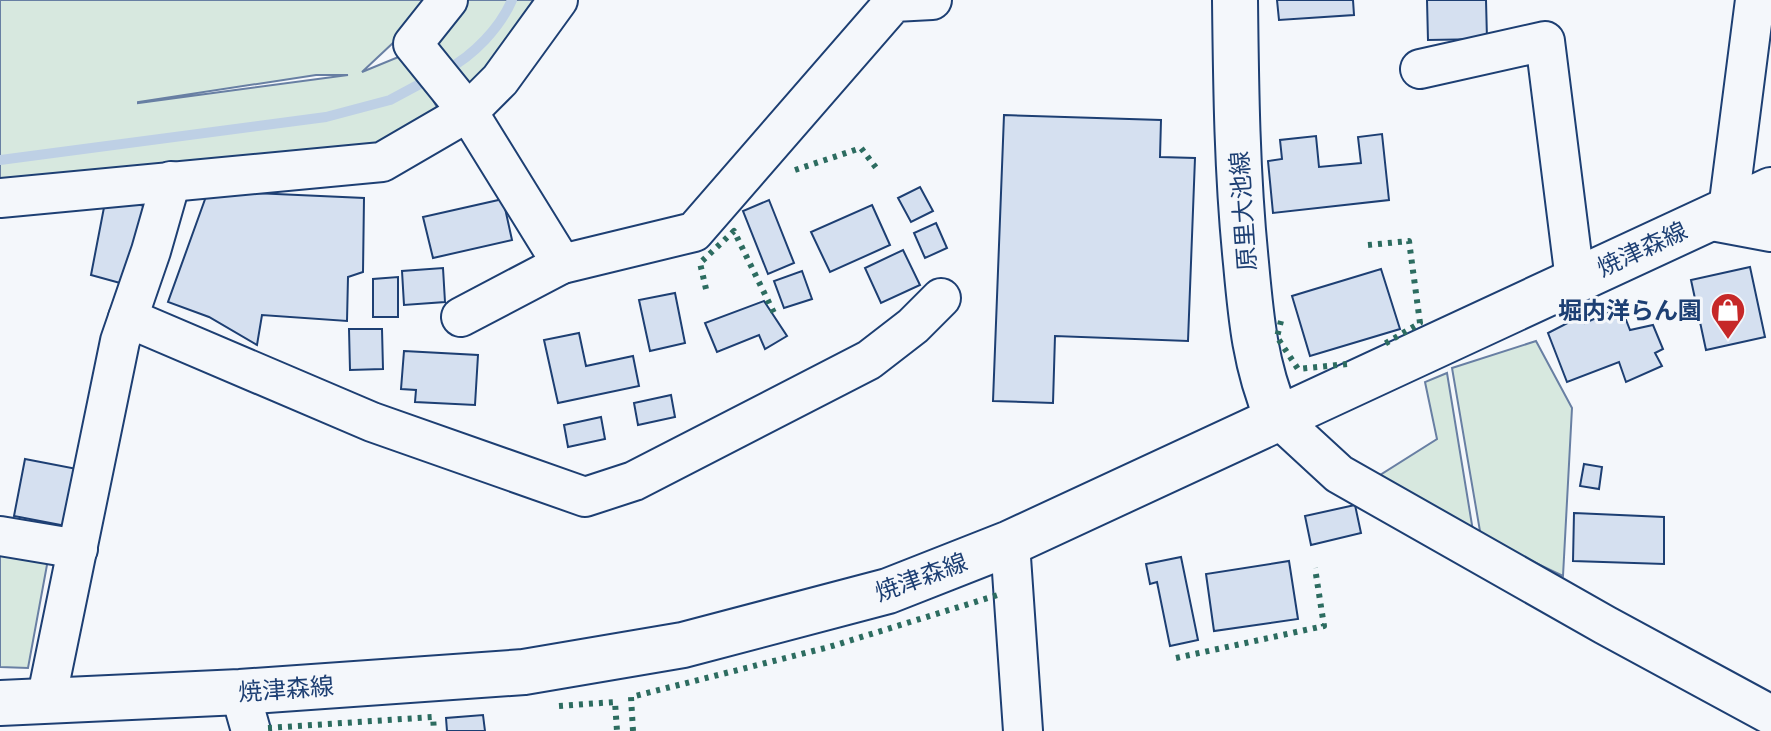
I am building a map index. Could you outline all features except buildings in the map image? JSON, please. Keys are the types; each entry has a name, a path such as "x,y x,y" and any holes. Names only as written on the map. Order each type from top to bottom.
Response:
{"main road":[{"name":"原里大池線","path":"1235,0 1239,193 1253,342 1265,388 1277,417"},
{"name":"焼津森線","path":"0,703 46,701 245,712 524,672 683,645 888,591 1010,543 1771,190"}],"street":[{"path":"448,0 413,44 468,112 562,264"},
{"path":"0,198 382,162 468,112 500,80 558,0"},
{"path":"461,317 562,264 694,232 894,2 932,0"},
{"path":"1755,0 1718,215 1771,232"},
{"path":"1420,69 1545,41 1575,280"},
{"path":"46,701 120,341 171,181"},
{"path":"128,318 372,422 585,497 634,481 869,360 913,326 941,298"},
{"path":"1277,417 1339,474 1771,715"},
{"path":"0,536 78,549"},
{"path":"1010,543 1023,731"}],"shaded area":[{"path":"0,0 434,0 362,72 408,53 440,113 380,144 169,163 0,198","holes":["316,75 348,75 138,103"]},
{"path":"460,0 536,0 468,93 424,44"},
{"path":"1536,341 1572,408 1563,576 1481,537 1452,368"},
{"path":"1447,373 1473,531 1377,477 1437,439 1425,382"},
{"path":"0,543 49,554 28,668 0,667"}],"waterway":[{"path":"446,70 485,40 512,0"},
{"path":"0,160 326,117 390,100 431,78"}],"hedge":[{"path":"795,170 861,148 877,169"},
{"path":"706,289 700,263 734,231 776,317"},
{"path":"1368,245 1409,241 1420,323 1381,346"},
{"path":"1281,321 1277,337 1298,369 1347,364"},
{"path":"1176,658 1324,626 1315,568"},
{"path":"633,731 631,697 829,647 1001,594"},
{"path":"559,706 615,702 617,731"},
{"path":"268,728 433,717 434,731"}],"place":[{"name":"堀内洋らん園","path":"1728,341"}]}
